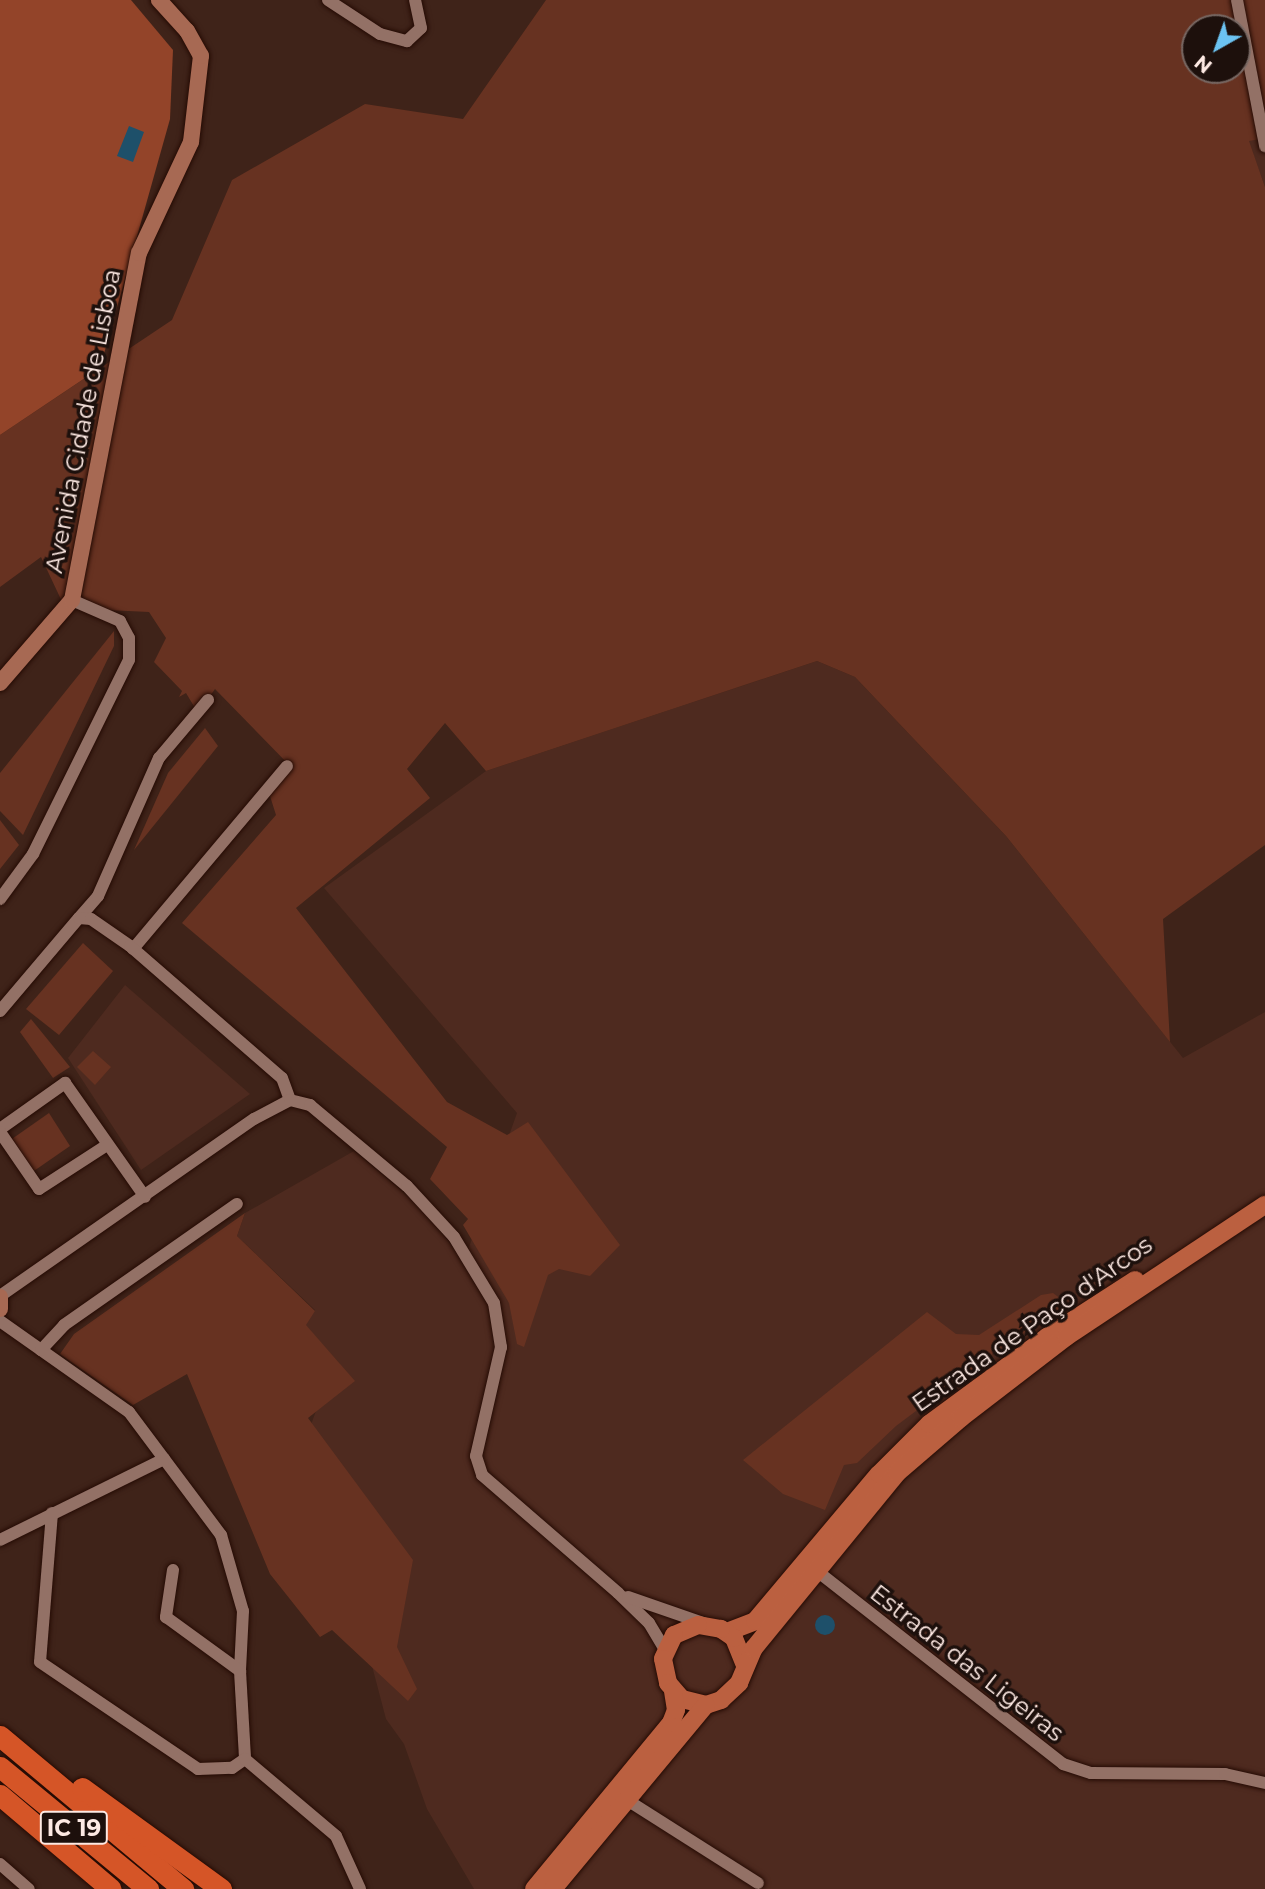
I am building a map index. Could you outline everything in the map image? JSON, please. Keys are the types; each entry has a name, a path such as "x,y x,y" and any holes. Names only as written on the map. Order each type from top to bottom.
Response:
{"highway":[{"name":"IC 19","path":"0,1736 183,1889"},
{"name":"IC 19","path":"0,1767 148,1889"},
{"path":"39,1768 68,1778 221,1889"},
{"path":"0,1795 111,1889"}],"main road":[{"name":"Estrada de Paço d'Arcos","path":"665,1650 681,1630 719,1629 755,1621 887,1465 943,1412 1265,1191"},
{"name":"Estrada de Paço d'Arcos","path":"553,1889 706,1705 731,1692 744,1663 897,1473 961,1418 1066,1337 1265,1205"},
{"path":"719,1629 739,1644 744,1663"},
{"path":"534,1889 671,1723 676,1704 664,1671 665,1650"},
{"path":"673,1690 693,1704 706,1705"}],"street":[{"name":"Avenida Cidade de Lisboa","path":"0,683 72,600 136,266 191,142 200,86 201,56 187,31 159,0"},
{"path":"328,0 380,34 407,41 421,28 415,0"},
{"path":"1237,0 1265,146"},
{"path":"0,899 33,854 129,660 129,638 120,621 72,600"},
{"path":"0,1011 97,896 159,758 208,701"},
{"path":"133,949 287,766"},
{"path":"79,918 91,919 133,949 282,1078 290,1100"},
{"path":"107,1145 39,1189 0,1130 65,1083 145,1197"},
{"path":"0,1308 0,1296 254,1119 290,1100 317,1110 407,1186 470,1260 494,1303 501,1347 477,1466 491,1484 618,1592 649,1623 665,1650"},
{"path":"41,1350 64,1325 237,1204"},
{"path":"0,1321 129,1412 221,1535 243,1611 240,1671 244,1759 337,1836 360,1889"},
{"path":"0,1540 164,1459"},
{"path":"52,1513 40,1662 198,1769 232,1768 244,1759"},
{"path":"173,1570 166,1616 240,1671"},
{"name":"Estrada das Ligeiras","path":"817,1571 1063,1764 1091,1773 1225,1773 1265,1783"},
{"path":"618,1592 719,1629"},
{"path":"626,1800 758,1883"},
{"path":"0,1864 29,1889"}],"shaded area":[{"path":"0,0 131,0 173,50 170,119 100,368 0,435"},
{"path":"546,0 1265,0 1265,138 1249,141 1265,187 1265,845 1163,919 1170,1042 1006,836 855,677 817,661 486,771 445,723 407,769 430,798 296,908 447,1102 507,1135 528,1122 620,1245 590,1276 559,1269 548,1275 524,1347 517,1344 509,1303 463,1225 468,1219 430,1179 447,1147 182,923 276,815 269,793 292,768 215,689 198,713 186,693 179,697 182,691 154,662 166,638 149,612 65,608 41,557 0,587 0,435 172,320 232,180 365,104 463,119"},
{"path":"1265,136 1265,187 1248,141"},
{"path":"114,631 114,646 23,835 0,811 0,773"},
{"path":"817,661 855,677 1006,836 1183,1058 1265,1012 1265,1889 474,1889 427,1809 404,1744 386,1719 347,1571 297,1464 332,1366 340,1364 305,1325 315,1310 237,1236 245,1213 354,1151 421,1207 464,1261 517,1113 324,888 486,771"},
{"path":"205,728 218,746 134,850 168,773"},
{"path":"0,820 19,845 0,869"},
{"path":"83,943 113,971 59,1035 26,1009"},
{"path":"125,985 250,1094 141,1170 68,1058"},
{"path":"31,1019 70,1067 53,1078 20,1032"},
{"path":"93,1051 111,1067 95,1085 77,1067"},
{"path":"49,1113 70,1146 31,1173 9,1141"},
{"path":"245,1213 237,1236 315,1311 306,1325 355,1381 308,1418 413,1560 397,1647 417,1689 408,1701 332,1630 320,1637 270,1574 187,1374 133,1405 60,1354 74,1334"},
{"path":"1053,1293 1061,1299 1061,1309 996,1351 896,1426 857,1463 844,1465 825,1510 783,1494 743,1460 927,1312 956,1334 979,1335 1041,1295"}],"water":[{"path":"129,126 144,132 133,162 117,156"},
{"path":"825,1615 832,1618 835,1625 832,1632 825,1635 818,1632 815,1625 818,1618"}]}
